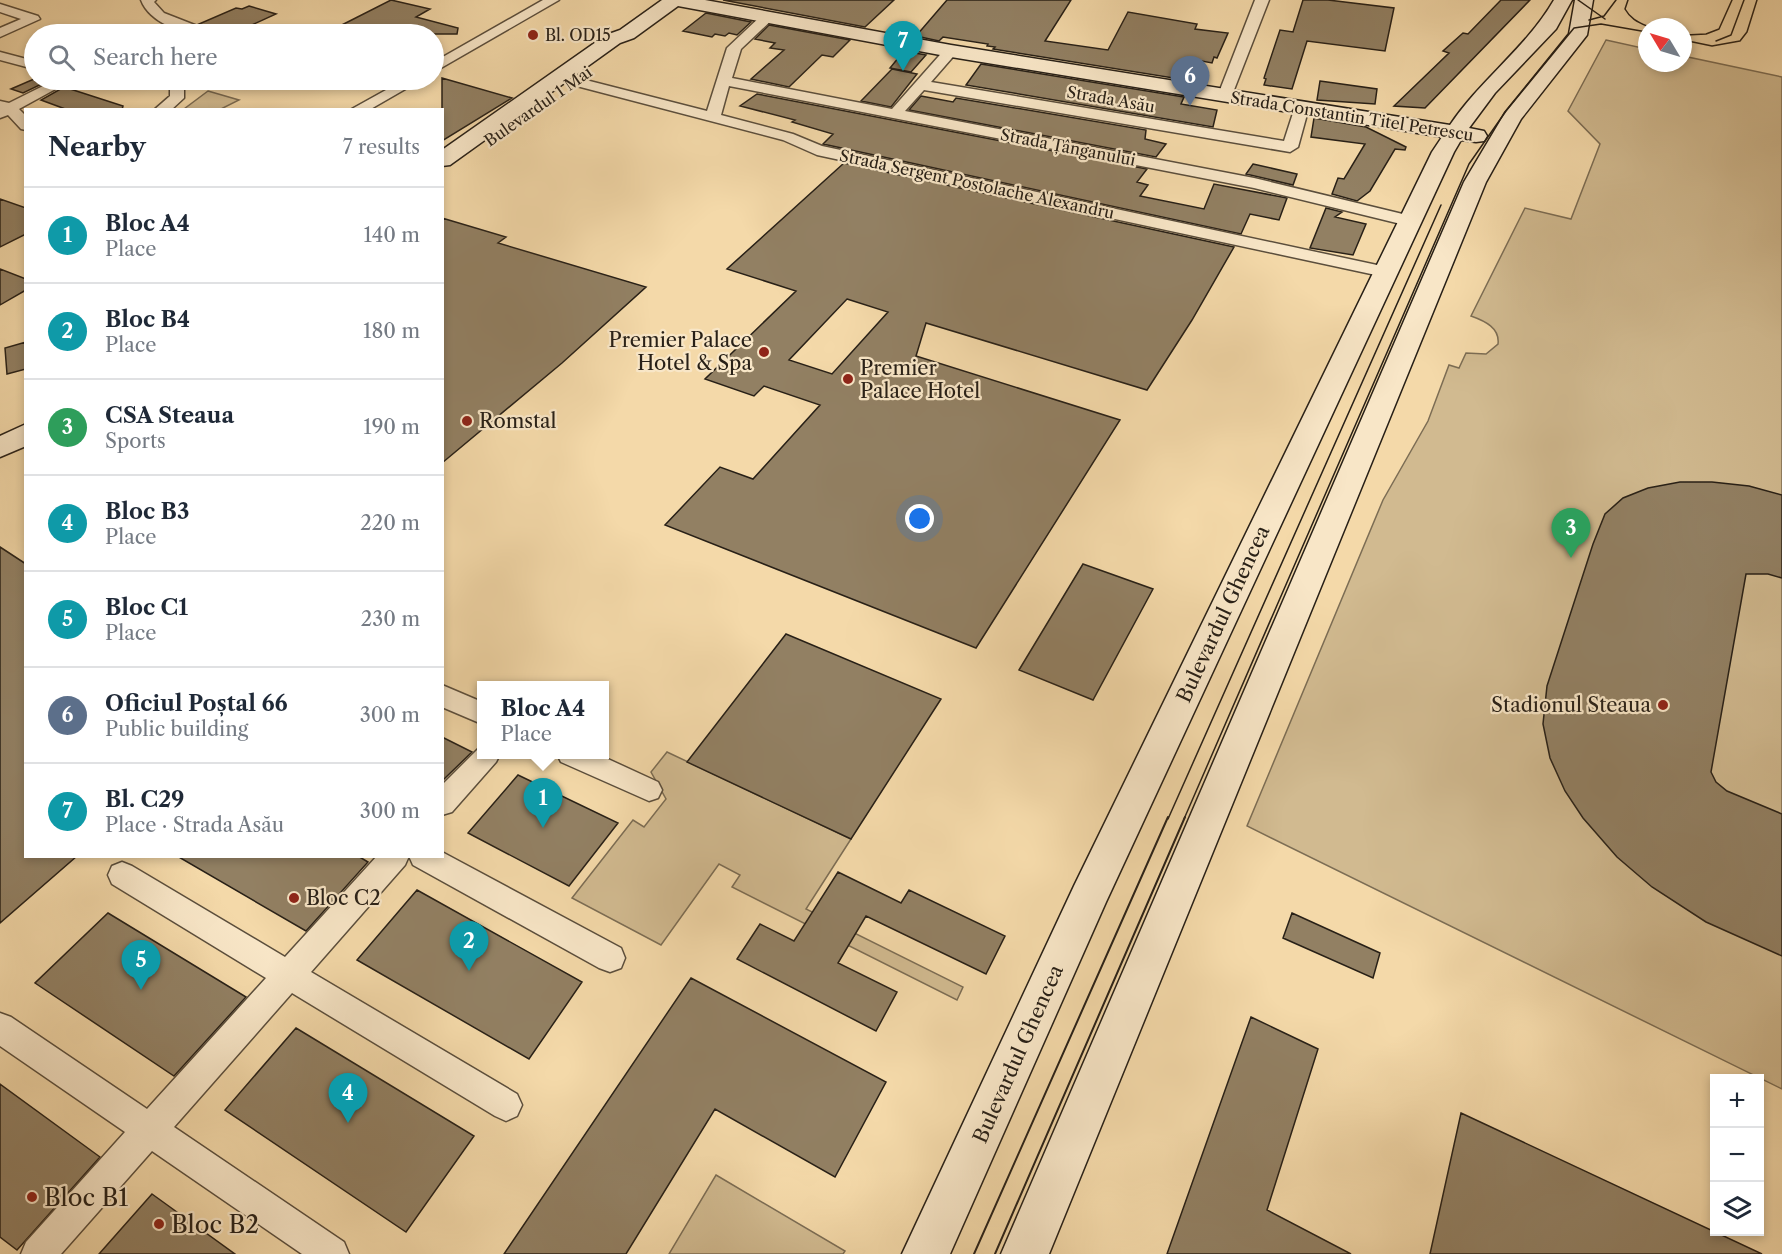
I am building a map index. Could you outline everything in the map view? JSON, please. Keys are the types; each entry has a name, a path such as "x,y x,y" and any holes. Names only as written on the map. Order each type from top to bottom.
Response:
{"main road":[{"name":"Strada Constantin Titel Petrescu","path":"675,0 951,51 1404,123 1497,140"},
{"name":"Bulevardul 1 Mai","path":"444,159 613,39 627,34 675,0"},
{"name":"Bulevardul Ghencea","path":"926,1254 1088,899 1409,221 1455,132 1503,73 1549,25 1563,0"},
{"path":"1025,1254 1326,542 1475,182 1512,117 1578,35 1584,0"},
{"name":"Bulevardul 1 Mai","path":"444,172 574,81 625,42 627,34"},
{"path":"1404,123 1440,121 1451,116 1492,76 1503,73"},
{"path":"0,432 24,420"},
{"path":"0,448 24,435"},
{"path":"907,1254 928,1211 960,1181"}],"street":[{"path":"148,0 159,16 177,24"},
{"path":"1225,95 1262,0"},
{"path":"444,62 548,2"},
{"path":"0,8 33,19 0,33"},
{"path":"713,116 734,48 768,17"},
{"path":"894,115 951,51"},
{"path":"0,56 24,62"},
{"name":"Strada Sergent Postolache Alexandru","path":"574,81 788,137 817,150 1385,272"},
{"name":"Strada Țânganului","path":"725,81 1265,186 1409,221"},
{"name":"Strada Asău","path":"921,85 1290,147 1302,107"},
{"path":"24,125 3,109 44,90"},
{"path":"164,108 177,98 177,90"},
{"path":"361,108 395,90"},
{"path":"444,696 477,712"},
{"path":"444,802 482,759"},
{"path":"581,759 649,790"},
{"path":"38,1254 393,858"},
{"path":"427,858 610,958"},
{"path":"122,875 506,1105"},
{"path":"0,1028 332,1254"}],"shaded area":[{"path":"1606,40 1638,47 1638,72 1692,72 1692,58 1782,77 1782,1089 1764,1080 1764,1074 1751,1074 1247,826 1383,500 1428,421 1449,365 1459,368 1466,353 1486,354 1498,344 1494,329 1471,316 1525,208 1571,219 1600,144 1568,111"},
{"path":"208,91 239,100 223,108 185,108"},
{"path":"667,752 851,839 806,909 963,987 957,1000 732,887 740,875 719,864 661,945 572,898 633,820 644,827 666,799 651,772"},
{"path":"716,1175 845,1251 843,1254 669,1254"}],"building":[{"path":"391,0 430,9 416,17 443,24 344,24"},
{"path":"723,0 894,0 865,27"},
{"path":"947,0 1071,0 1045,41 1108,50 1128,12 1197,24 1195,29 1228,33 1217,58 1214,57 1212,63 1202,61 1192,81 993,49 995,47 987,46 988,44 943,37 939,41 916,36"},
{"path":"1303,0 1328,0 1394,8 1385,51 1307,41 1292,89 1264,85 1266,79 1264,78 1280,30 1293,32"},
{"path":"1501,0 1530,0 1425,108 1394,106 1449,53 1443,51 1463,33 1468,34"},
{"path":"249,6 276,14 254,24 199,24 236,8 242,9"},
{"path":"706,13 751,22 737,35 715,34 712,37 683,31"},
{"path":"444,24 458,28 457,34 444,34"},
{"path":"769,25 850,40 833,57 822,55 789,87 751,79 784,50 770,48 775,43 755,39"},
{"path":"904,51 926,55 911,72 890,68"},
{"path":"981,64 1184,97 1181,104 1217,110 1213,127 966,85"},
{"path":"892,69 917,74 891,107 861,101"},
{"path":"444,79 512,98 444,140 444,108 442,108"},
{"path":"1320,81 1377,89 1375,104 1317,100"},
{"path":"24,83 24,90 29,90 23,93 11,89"},
{"path":"59,90 73,90 123,106 122,108 63,108 41,100"},
{"path":"757,94 1147,169 1137,182 1148,185 1140,196 1204,209 1214,184 1287,198 1279,220 1250,214 1241,234 823,144 833,134 792,122 795,120 740,106"},
{"path":"921,96 953,102 956,98 1146,130 1145,139 1166,144 1156,157 909,110"},
{"path":"1314,118 1366,127 1406,147 1405,150 1395,149 1370,191 1357,201 1332,194 1338,178 1344,179 1365,144 1311,137"},
{"path":"844,163 1234,247 1192,320 1147,390 926,323 916,356 1120,420 976,648 665,525 720,467 753,479 820,405 764,386 754,396 705,379 796,291 727,269","holes":["847,299 888,312 832,374 789,360"]},
{"path":"1253,164 1297,174 1293,185 1246,174"},
{"path":"0,199 24,207 24,235 0,247"},
{"path":"1326,208 1342,212 1335,217 1366,224 1353,255 1310,248"},
{"path":"444,219 506,237 498,243 646,287 562,363 444,461"},
{"path":"0,269 24,278 24,291 0,305"},
{"path":"24,343 24,370 7,374 5,348"},
{"name":"Stadionul Steaua","path":"1680,482 1712,482 1749,486 1782,495 1782,578 1768,574 1746,574 1711,772 1716,782 1727,791 1782,814 1782,956 1706,922 1652,887 1617,857 1583,818 1565,791 1550,758 1543,724 1547,686 1605,514 1623,498 1648,488"},
{"path":"0,547 24,563 24,858 75,858 0,923"},
{"path":"1083,564 1153,589 1093,700 1019,670"},
{"path":"786,634 941,699 851,839 687,762"},
{"path":"444,738 472,752 444,779"},
{"path":"518,775 618,823 569,886 468,833"},
{"name":"Bloc C2","path":"180,858 361,858 368,862 306,931"},
{"path":"838,872 901,903 909,890 1005,936 986,974 866,916 838,963 897,992 876,1031 737,959 760,924 794,941"},
{"path":"417,890 582,982 529,1059 357,960"},
{"path":"108,913 246,997 174,1076 35,983"},
{"path":"1292,913 1380,953 1373,978 1283,938"},
{"path":"691,978 886,1082 835,1177 715,1109 626,1254 504,1254"},
{"path":"1251,1017 1318,1049 1267,1210 1351,1254 1167,1254"},
{"path":"296,1028 474,1136 406,1232 225,1110"},
{"name":"Bloc B1","path":"0,1084 100,1157 17,1250 0,1237"},
{"path":"1461,1113 1710,1230 1710,1236 1724,1236 1762,1254 1430,1254"},
{"name":"Bloc B2","path":"152,1194 235,1254 99,1254"}],"tram line":[{"path":"1578,0 1602,17"},
{"path":"1602,17 1616,0"},
{"path":"1628,0 1625,9 1638,21"},
{"path":"1692,35 1706,34 1719,29 1732,0"},
{"path":"1716,41 1731,35 1744,0"},
{"path":"1692,42 1712,46 1740,41 1747,32 1757,0"},
{"path":"1589,20 1602,17"},
{"path":"1602,17 1605,19"},
{"path":"1184,819 1469,164 1506,111 1574,28 1601,24 1638,30"},
{"path":"1168,819 1441,205"},
{"path":"974,1254 1168,817"},
{"path":"995,1254 1185,817"}],"place":[{"name":"Bl. OD15","path":"533,35"},
{"name":"Bl. C29","path":"903,71"},
{"name":"Oficiul Poștal 66","path":"1190,106"},
{"name":"Premier Palace Hotel & Spa","path":"764,352"},
{"name":"Premier Palace Hotel","path":"848,379"},
{"name":"Romstal","path":"467,421"},
{"name":"CSA Steaua","path":"1571,558"},
{"name":"Stadionul Steaua","path":"1663,705"},
{"name":"Bloc A4","path":"543,828"},
{"name":"Bloc C2","path":"294,898"},
{"name":"Bloc B4","path":"469,971"},
{"name":"Bloc C1","path":"141,990"},
{"name":"Bloc B3","path":"348,1123"},
{"name":"Bloc B1","path":"32,1197"},
{"name":"Bloc B2","path":"159,1224"}]}
